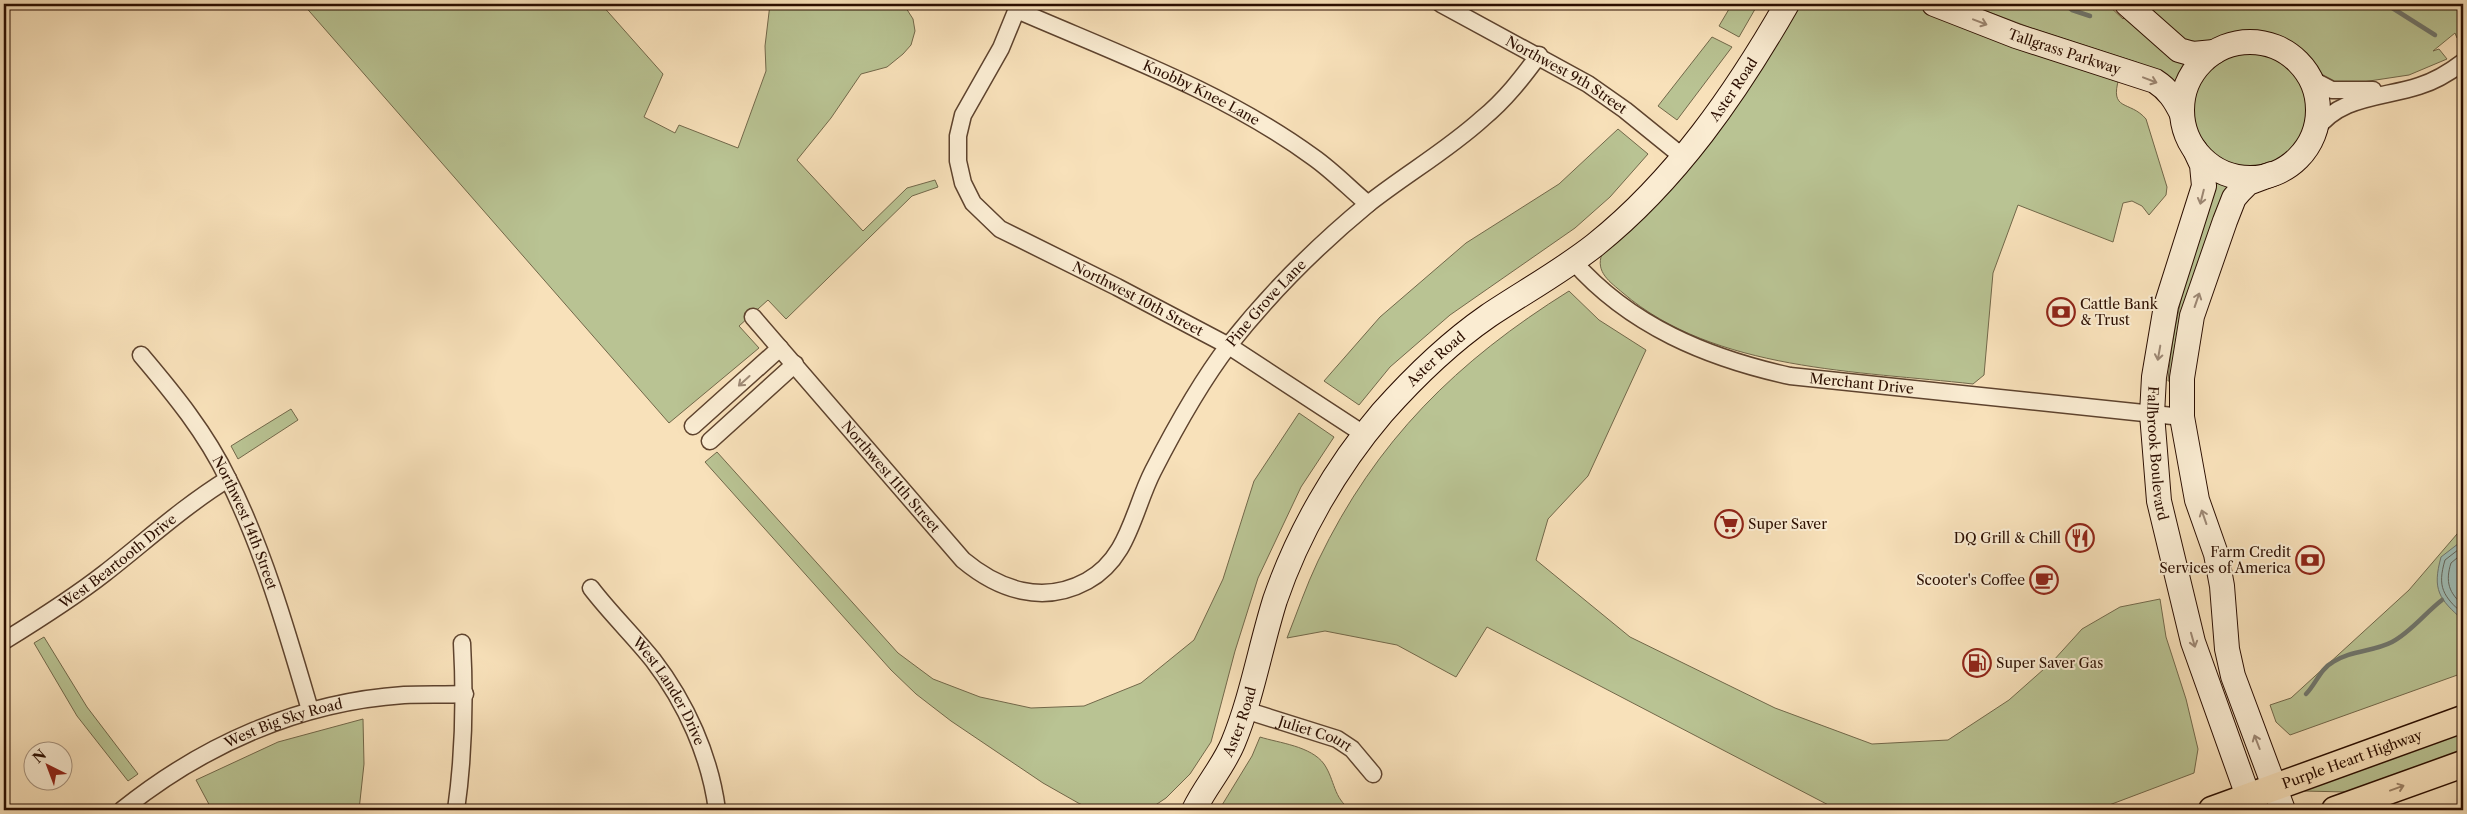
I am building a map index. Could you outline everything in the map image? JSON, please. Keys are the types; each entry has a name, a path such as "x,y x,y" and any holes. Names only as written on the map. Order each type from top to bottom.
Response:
{"main road":[{"name":"Purple Heart Highway","path":"2212,810 2279,799 2463,720"},
{"path":"2335,810 2463,764"}],"street":[{"name":"Northwest 9th Street","path":"1441,4 1539,55 1588,84 1618,104 1683,157"},
{"name":"Aster Road","path":"1192,806 1214,778 1232,746 1245,710 1276,598 1294,553 1336,475 1365,435 1406,387 1456,341 1486,317 1574,261 1618,225 1683,157 1726,103 1787,4"},
{"name":"Tallgrass Parkway","path":"1934,4 2016,36 2155,81 2165,87 2174,97 2182,114"},
{"path":"2127,4 2180,50 2193,54 2214,52 2237,43 2268,44 2296,59 2311,79 2323,87 2342,91 2411,88"},
{"name":"Northwest 10th Street","path":"1018,7 988,72 963,115 958,136 958,162 963,183 973,203 1000,229 1118,287 1229,346 1365,435"},
{"name":"Knobby Knee Lane","path":"1018,7 1190,84 1314,157 1368,204"},
{"path":"2214,52 2196,68 2190,79 2185,90 2182,114 2186,133 2195,150 2213,167 2235,176 2260,177 2272,174 2294,162 2326,117 2343,106 2411,88 2442,76 2463,62"},
{"name":"Pine Grove Lane","path":"1054,593 1087,581 1114,558 1124,543 1151,474 1178,423 1229,346 1261,307 1298,268 1368,204 1483,119 1514,87 1539,55"},
{"path":"2311,79 2318,105 2315,131"},
{"name":"Fallbrook Boulevard","path":"2195,150 2202,165 2204,186 2166,306 2154,377 2152,414 2159,501 2199,658 2251,804"},
{"name":"Fallbrook Boulevard","path":"2272,174 2248,183 2240,191 2226,218 2192,316 2182,378 2182,417 2198,500 2216,554 2222,586 2227,649 2232,676 2279,799"},
{"name":"Merchant Drive","path":"1574,261 1606,294 1634,315 1692,347 1752,368 1790,376 2182,417"},
{"name":"Northwest 11th Street","path":"753,316 963,560 981,575 1003,587 1027,593 1054,593"},
{"path":"693,426 780,348"},
{"name":"Northwest 14th Street","path":"141,356 186,410 228,479 249,524 310,710"},
{"path":"710,441 795,364"},
{"name":"West Beartooth Drive","path":"4,641 67,600 186,507 228,479"},
{"name":"West Lander Drive","path":"591,588 654,661 684,708 704,755 717,810"},
{"path":"456,810 461,770 465,694 462,643"},
{"name":"West Big Sky Road","path":"122,810 163,779 218,746 260,727 310,710 404,695 465,694"},
{"name":"Juliet Court","path":"1245,710 1337,739 1352,749 1373,774"}],"green space":[{"path":"303,4 601,4 663,74 644,117 675,133 679,125 738,148 766,71 765,46 770,4 907,4 906,8 913,19 915,31 911,45 887,67 861,74 831,118 797,160 863,231 907,188 935,180 938,187 912,196 786,319 768,300 739,326 759,348 669,423"},
{"path":"1732,4 1758,4 1739,37 1719,26"},
{"path":"1799,4 1918,4 1994,35 2119,78 2117,96 2119,101 2140,113 2146,119 2167,187 2166,195 2149,215 2142,206 2132,201 2123,203 2113,242 2018,205 1993,273 1984,375 1973,384 1837,370 1790,363 1744,353 1700,338 1660,319 1623,293 1609,281 1602,271 1600,260 1602,254 1763,65"},
{"path":"1968,4 2107,4 2123,19 2126,16 2190,62 2177,86 2139,66 2139,63 2034,29"},
{"path":"2138,4 2463,4 2463,25 2457,38 2455,33 2433,51 2439,49 2447,59 2409,75 2336,86 2314,74 2292,49 2267,38 2243,35 2230,37 2209,46 2185,46"},
{"path":"1712,37 1732,47 1677,120 1658,106"},
{"path":"2247,49 2270,54 2280,59 2289,67 2297,76 2302,86 2307,109 2302,132 2297,142 2289,151 2280,159 2270,164 2247,169 2224,164 2214,159 2205,151 2197,142 2192,132 2187,109 2192,86 2197,76 2205,67 2214,59 2224,54"},
{"path":"1618,129 1648,154 1610,197 1575,228 1450,315 1390,367 1359,405 1324,381 1380,317 1466,243 1559,184"},
{"path":"2214,178 2233,185 2174,381 2168,381 2180,304"},
{"path":"1569,291 1599,320 1646,350 1588,476 1548,519 1536,560 1630,637 1775,708 1872,744 1948,740 2009,700 2053,661 2082,629 2120,607 2160,599 2166,637 2186,699 2198,749 2194,773 2096,810 1838,810 1487,627 1456,677 1397,645 1325,631 1287,638 1318,561 1341,518 1366,478 1393,441 1423,407 1456,375 1528,318"},
{"path":"291,409 298,420 238,459 231,446"},
{"path":"1299,413 1334,437 1301,487 1258,578 1235,651 1211,742 1190,774 1166,798 1148,810 1098,810 1080,804 1043,783 951,721 916,694 891,670 705,462 717,452 898,653 933,679 980,697 1031,708 1084,706 1141,683 1194,640 1223,579 1254,481"},
{"path":"2463,527 2463,673 2290,735 2276,722 2270,705 2291,698 2409,590"},
{"path":"44,637 87,707 138,774 128,781 77,716 34,643"},
{"path":"363,719 364,764 359,810 212,810 196,780 278,742"},
{"path":"2463,730 2463,753 2347,792 2303,791"},
{"path":"1260,737 1303,749 1318,758 1328,770 1337,794 1351,810 1219,810 1252,756"}],"water":[{"path":"2463,540 2463,620 2443,600 2437,578 2441,557"}],"waterway":[{"path":"2064,4 2072,10 2090,16"},
{"path":"2165,7 2170,4"},
{"path":"2386,4 2435,35"},
{"path":"2306,694 2329,665 2347,655 2377,648 2399,638 2442,600"}],"place":[{"name":"Cattle Bank & Trust","path":"2061,312"},
{"name":"Super Saver","path":"1729,524"},
{"name":"DQ Grill & Chill","path":"2080,538"},
{"name":"Farm Credit Services of America","path":"2310,560"},
{"name":"Scooter's Coffee","path":"2044,580"},
{"name":"Super Saver Gas","path":"1977,663"}]}
